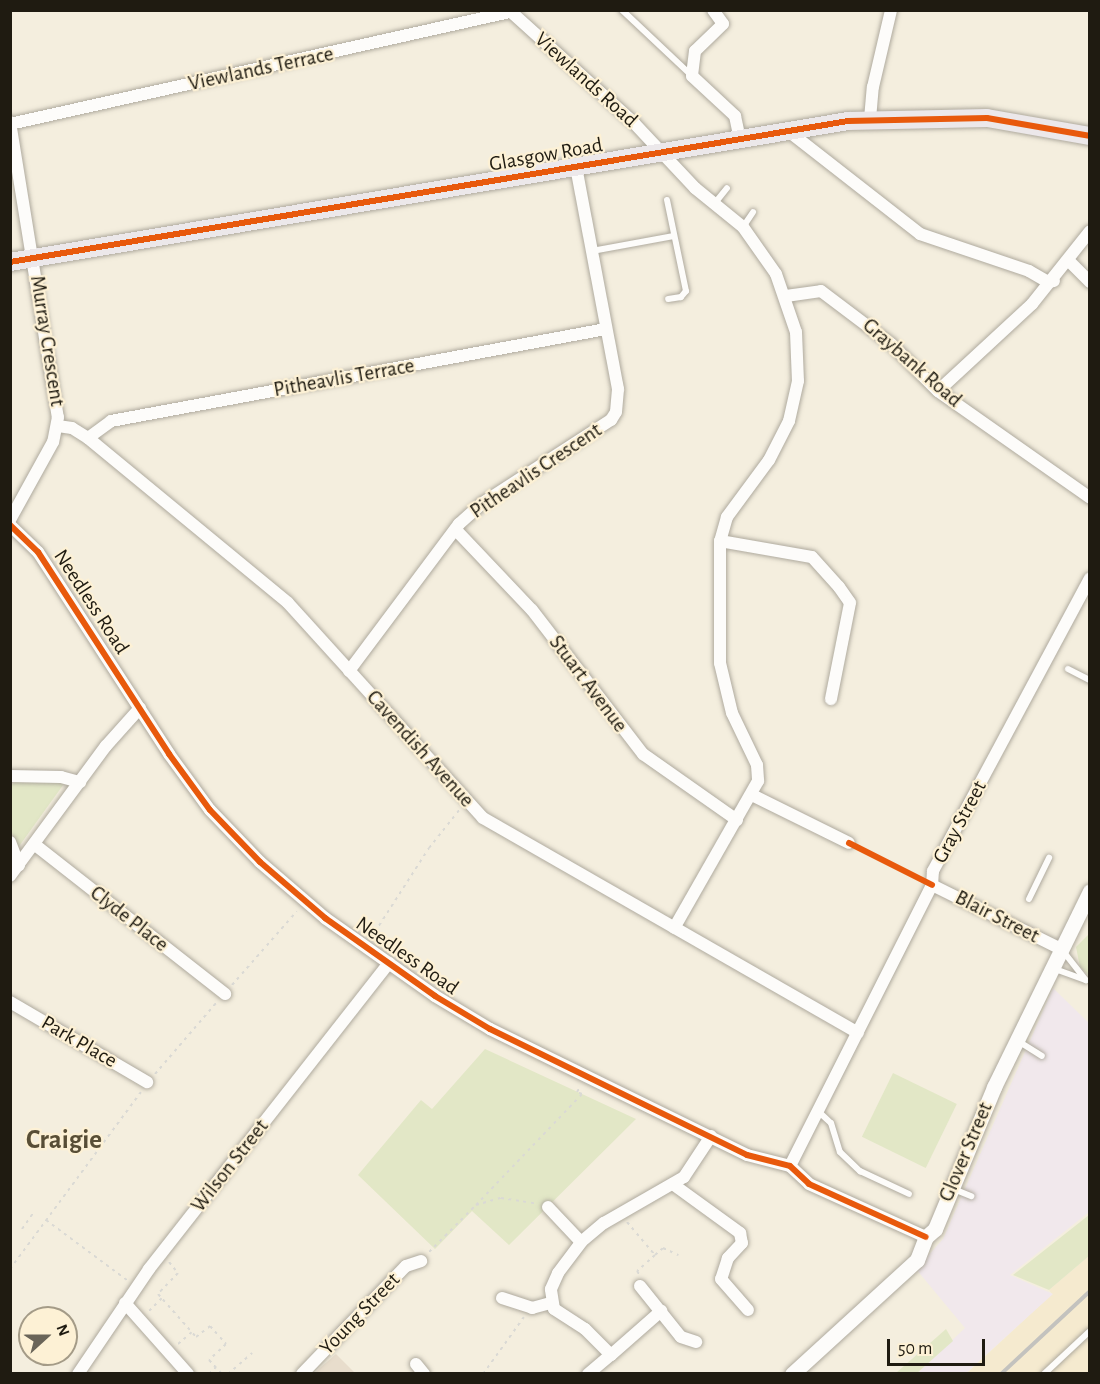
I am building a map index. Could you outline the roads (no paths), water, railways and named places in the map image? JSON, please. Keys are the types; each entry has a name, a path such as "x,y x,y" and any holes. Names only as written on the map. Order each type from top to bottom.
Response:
{"main road":[{"name":"Glasgow Road","path":"10,262 787,130 870,119 987,118 1089,136"}],"street":[{"path":"713,10 723,24 695,51 692,76 735,116 740,139"},
{"path":"870,119 873,87 891,10"},
{"name":"Viewlands Terrace","path":"11,124 509,11"},
{"name":"Viewlands Road","path":"509,11 743,227 776,274 793,316 799,359 795,401 781,441 727,517 720,541 720,663 732,713 759,773 752,795"},
{"name":"Murray Crescent","path":"10,520 53,442 58,426 34,259 11,124"},
{"path":"787,130 920,234 1029,271 1048,282 1054,281"},
{"name":"Pitheavlis Crescent","path":"349,671 456,530 480,504 611,420 619,404 576,167"},
{"path":"938,391 1054,281 1089,231"},
{"path":"1069,261 1089,282"},
{"name":"Graybank Road","path":"786,296 821,291 891,344 938,391 1089,498"},
{"name":"Pitheavlis Terrace","path":"88,438 111,421 606,329"},
{"name":"Cavendish Avenue","path":"58,426 72,428 88,438 288,603 466,803 483,818 858,1033"},
{"name":"Needless Road","path":"10,525 38,552 182,773 224,825 305,902 449,1005 500,1034 764,1162 790,1166"},
{"name":"Stuart Avenue","path":"456,530 532,610 644,754 737,820"},
{"path":"720,541 812,557 839,587 850,603 831,699"},
{"name":"Gray Street","path":"790,1166 932,885 933,871 1089,578"},
{"path":"10,876 128,718 140,708"},
{"path":"10,776 61,777 80,782"},
{"path":"674,928 752,795 849,843"},
{"path":"10,842 19,865"},
{"name":"Clyde Place","path":"34,844 225,994"},
{"name":"Blair Street","path":"932,885 1017,921 1063,951"},
{"name":"Glover Street","path":"792,1374 917,1260 926,1237 934,1229 1017,1041 1063,951 1089,891"},
{"name":"Wilson Street","path":"78,1374 135,1287 389,963"},
{"name":"Park Place","path":"10,1002 147,1082"},
{"path":"611,1355 585,1329 559,1314 551,1303 551,1289 558,1273 581,1242 619,1213 674,1185 695,1163 711,1136"},
{"path":"790,1166 809,1184 926,1237"},
{"path":"674,1185 740,1233 742,1243 723,1267 721,1279 748,1310"},
{"path":"548,1207 581,1242"},
{"name":"Young Street","path":"302,1374 406,1266 421,1261"},
{"path":"640,1286 681,1337 696,1342"},
{"path":"502,1298 532,1308 551,1303"},
{"path":"124,1303 140,1318 188,1374"},
{"path":"588,1374 661,1311"},
{"path":"416,1364 424,1374"}],"lane":[{"path":"622,10 692,76"},
{"path":"715,203 727,188"},
{"path":"667,200 686,291 681,297 668,299"},
{"path":"743,227 753,212"},
{"path":"591,251 674,236"},
{"path":"1068,669 1089,680"},
{"path":"1029,899 1049,858"},
{"path":"1063,951 1088,981"},
{"path":"1054,969 1088,981"},
{"path":"1017,1041 1042,1056"},
{"path":"819,1112 831,1123 840,1152 860,1171 909,1194"},
{"path":"951,1188 970,1196"},
{"path":"1044,1374 1089,1331"}],"railway":[{"path":"1001,1374 1090,1291"}],"district":[{"name":"Craigie","path":"64,1140"}]}
